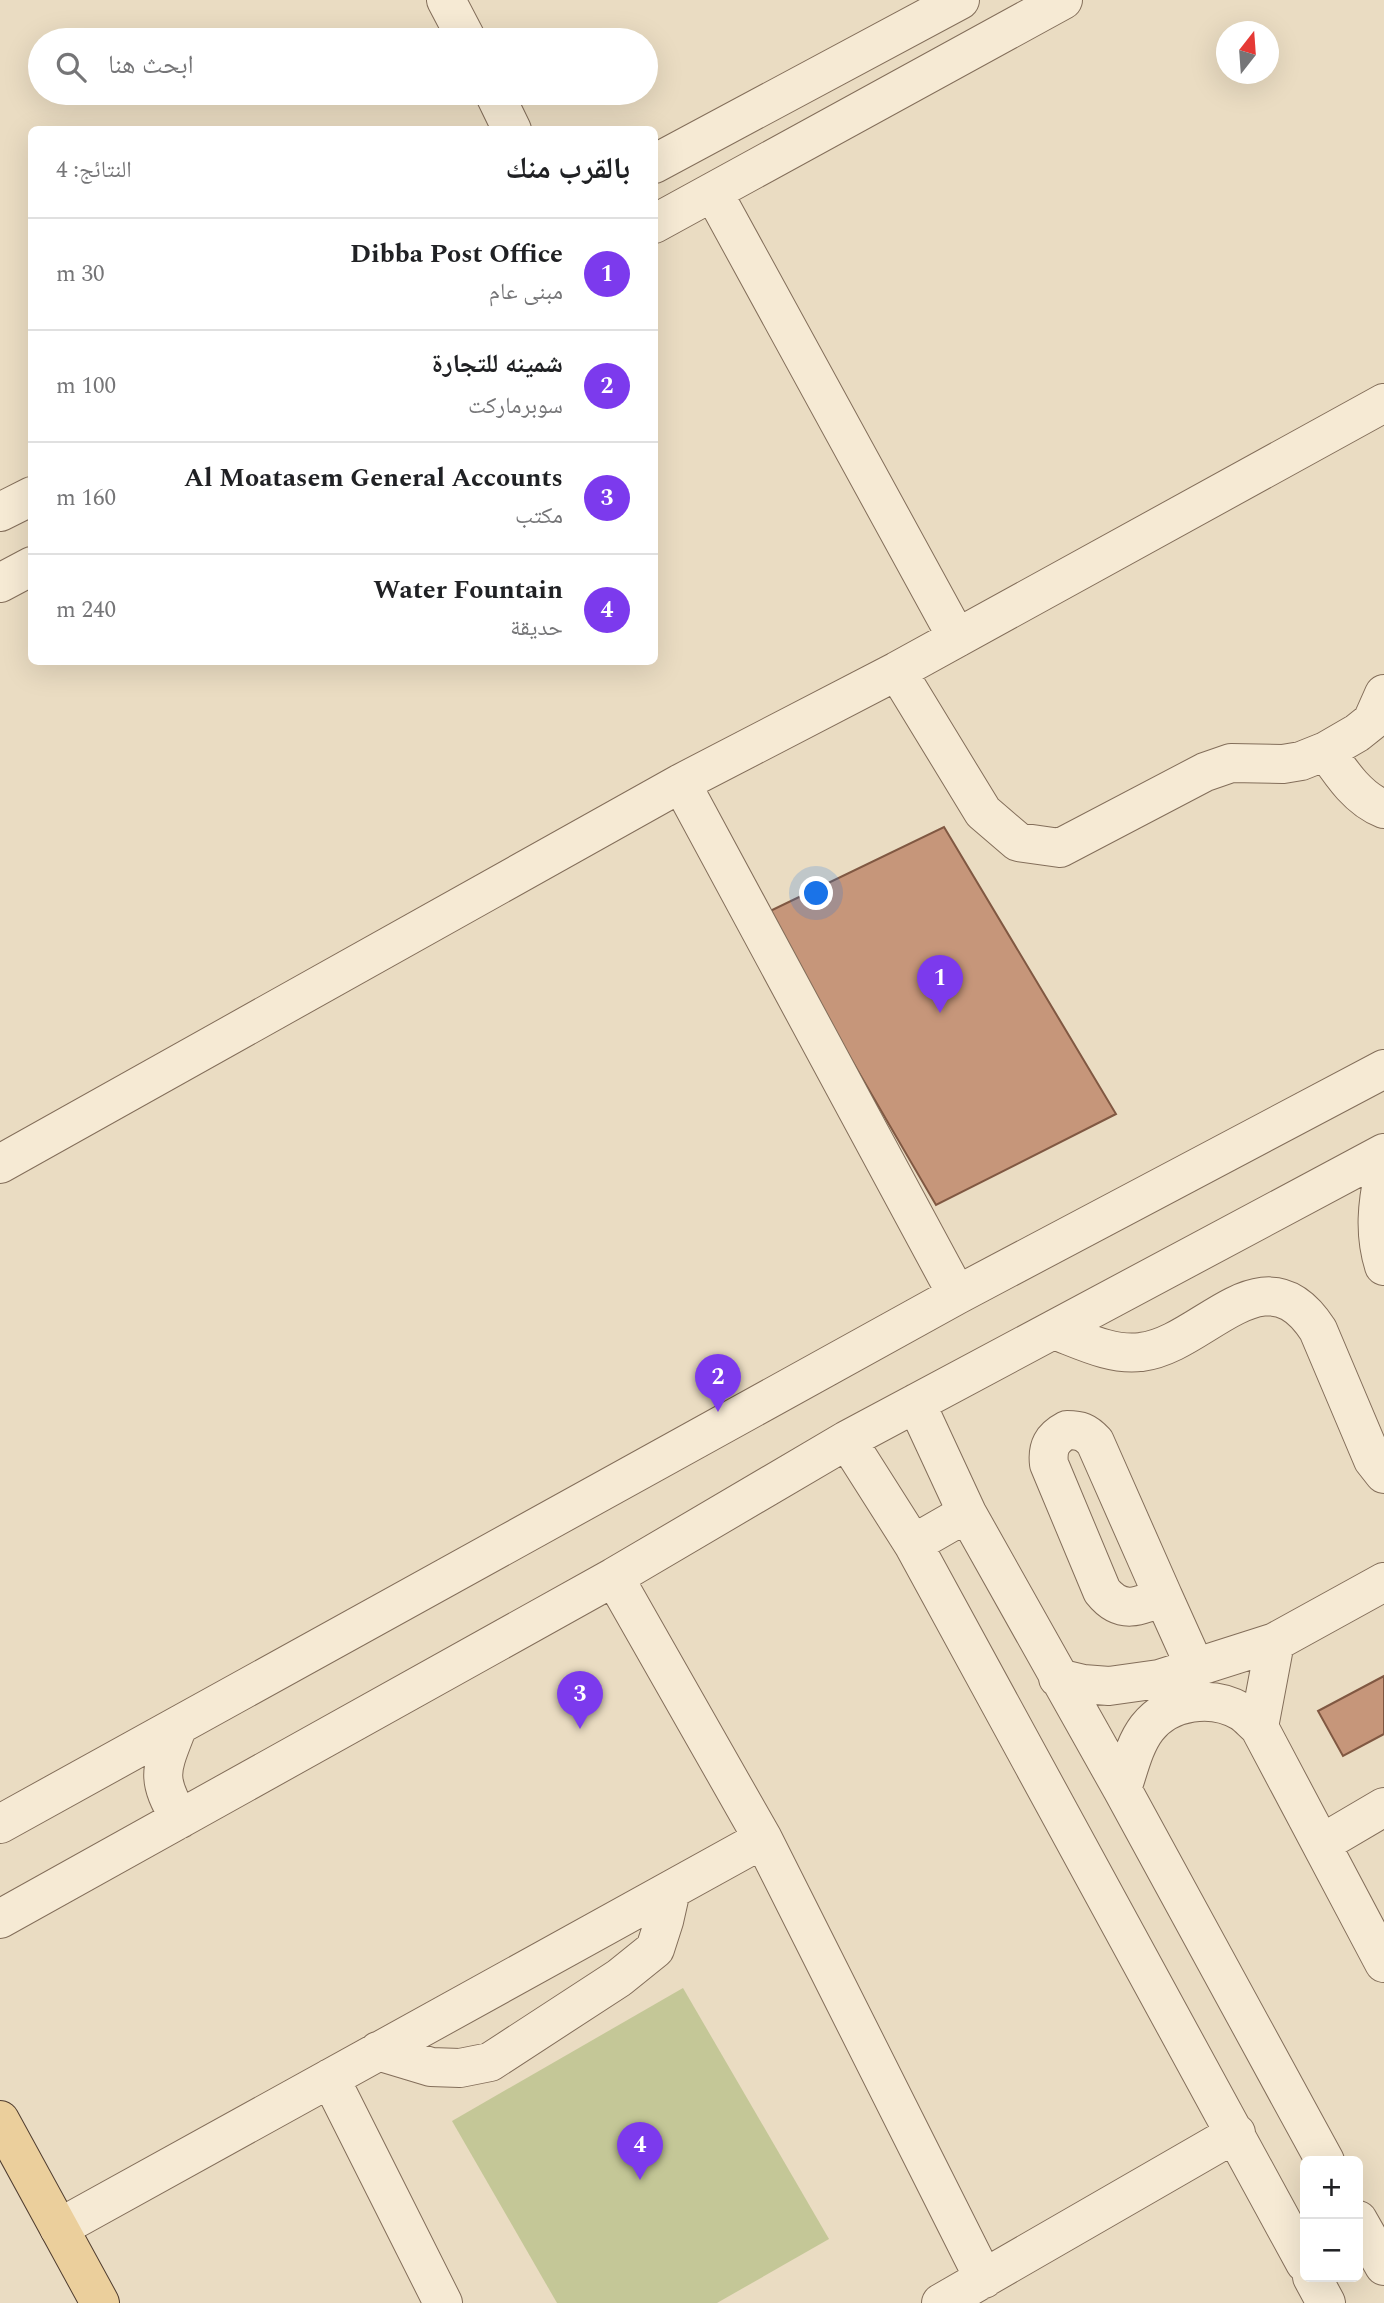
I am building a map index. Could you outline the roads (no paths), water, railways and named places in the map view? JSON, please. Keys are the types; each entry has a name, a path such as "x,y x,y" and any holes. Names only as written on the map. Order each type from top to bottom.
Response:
{"main road":[{"path":"0,2120 100,2303"}],"street":[{"path":"446,0 461,28"},
{"path":"658,162 960,0"},
{"path":"658,222 1063,0"},
{"path":"500,105 510,126"},
{"path":"713,192 957,638"},
{"path":"0,1164 681,783 897,671 1384,403"},
{"path":"0,512 28,498"},
{"path":"0,583 28,568"},
{"path":"897,671 982,812 1018,842 1060,848 1205,772 1231,763 1283,764 1301,761 1326,751 1357,733 1371,721 1384,694"},
{"path":"1326,751 1343,776 1370,804 1384,809"},
{"path":"681,783 957,1295"},
{"path":"0,1824 957,1295 1384,1069"},
{"path":"0,1919 614,1577 847,1440 1384,1153"},
{"path":"1384,1172 1378,1199 1377,1226 1384,1266"},
{"path":"1054,1330 1110,1350 1139,1353 1167,1345 1237,1304 1255,1297 1274,1296 1292,1302 1308,1314 1318,1330 1373,1460 1384,1474"},
{"path":"916,1403 967,1513 1122,1789 1322,2156"},
{"path":"847,1440 914,1544 1300,2245"},
{"path":"914,1544 967,1513"},
{"path":"614,1577 763,1839 984,2279"},
{"path":"1058,1678 1109,1686 1159,1679 1275,1642 1384,1582"},
{"path":"1163,1596 1195,1667"},
{"path":"1259,1727 1275,1642"},
{"path":"1122,1789 1147,1728 1163,1714 1182,1704 1203,1701 1224,1704 1242,1713 1259,1727 1384,1963"},
{"path":"177,1726 162,1782 180,1819"},
{"path":"1321,1844 1384,1807"},
{"path":"59,2228 763,1839"},
{"path":"379,2051 431,2067 460,2068 490,2062 620,1978 654,1949 671,1890"},
{"path":"330,2078 443,2303"},
{"path":"941,2303 1236,2133"},
{"path":"1363,2235 1373,2264"}],"place":[{"name":"Dibba Post Office","path":"940,1013"},
{"name":"شمينه للتجارة","path":"718,1412"},
{"name":"Al Moatasem General Accounts","path":"580,1729"},
{"name":"Water Fountain","path":"640,2180"}]}
